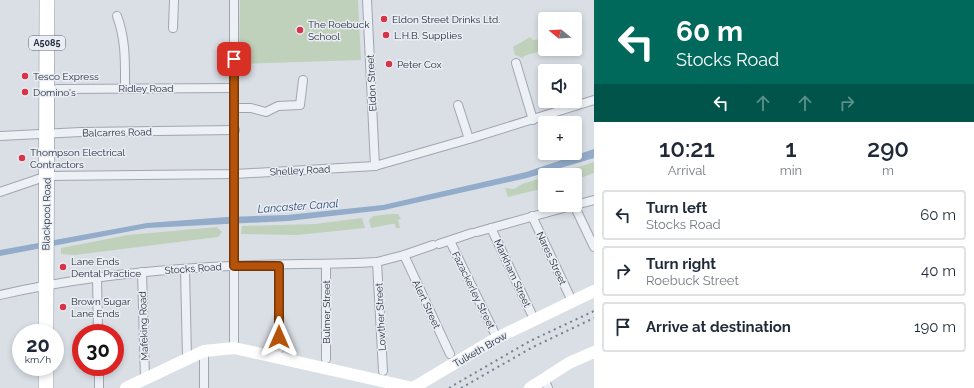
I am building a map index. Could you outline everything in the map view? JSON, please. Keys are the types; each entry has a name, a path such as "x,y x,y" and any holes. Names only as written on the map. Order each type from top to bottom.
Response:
{"highway":[{"name":"Blackpool Road","path":"46,324 47,0"},
{"path":"46,376 46,388"}],"street":[{"path":"173,28 174,0"},
{"path":"234,0 234,348"},
{"name":"Eldon Street","path":"367,0 375,166"},
{"path":"117,16 122,29 125,45 125,88"},
{"path":"516,64 533,120"},
{"path":"234,108 250,108 266,112 278,106 300,105 303,80"},
{"name":"Ridley Road","path":"57,89 234,88"},
{"name":"Shelley Road","path":"0,192 47,176 235,174 375,166 533,120 594,100"},
{"path":"458,105 469,139"},
{"name":"Balcarres Road","path":"0,136 81,132 235,130"},
{"name":"Stocks Road","path":"582,203 594,200"},
{"name":"Stocks Road","path":"0,295 46,285 142,272 234,266 279,266 377,262 404,256 436,244 547,212"},
{"path":"577,212 594,247"},
{"name":"Nares Street","path":"532,216 572,301"},
{"name":"Markham Street","path":"491,228 534,319"},
{"name":"Fazackerley Street","path":"450,241 497,338"},
{"name":"Alert Street","path":"404,256 450,354"},
{"name":"Lowther Street","path":"377,262 383,371"},
{"name":"Bulmer Street","path":"326,264 326,359"},
{"path":"279,266 279,349"},
{"path":"185,269 187,358"},
{"name":"Mafeking Road","path":"142,272 145,379"},
{"path":"97,278 98,324"},
{"name":"Tulketh Brow","path":"126,388 204,351 234,348 413,388 497,338 594,291"},
{"path":"204,351 204,388"},
{"path":"530,388 546,383 569,362 594,352"},
{"path":"99,376 99,388"},
{"path":"363,376 369,388"}],"green space":[{"name":"The Roebuck School","path":"240,0 358,0 361,60 239,64"},
{"path":"530,37 533,40 538,40 538,52 524,56 523,58 515,55 513,47"},
{"path":"594,162 594,173 582,177 582,168 575,168"},
{"path":"538,179 538,190 508,197 505,188 514,189 522,184"},
{"path":"398,214 401,219 398,220 400,228 396,228 395,224 392,224 371,228 369,220 373,216"},
{"path":"362,218 365,228 297,235 241,234 242,226 315,224"},
{"path":"217,227 222,232 218,237 75,255 61,254 61,248 128,235"}],"water":[{"path":"594,149 594,158 560,168 538,168 538,175 527,178 384,210 288,221 147,228 0,256 0,250 147,223 227,217 287,215 383,205 526,172 561,160 582,160 582,153"}],"railway":[{"path":"449,388 530,341 594,311"},
{"path":"461,388 533,347 594,318"}],"place":[{"name":"Eldon Street Drinks Ltd.","path":"384,19"},
{"name":"The Roebuck School","path":"300,30"},
{"name":"L.H.B. Supplies","path":"386,35"},
{"name":"Peter Cox","path":"389,64"},
{"name":"Tesco Express","path":"25,76"},
{"name":"Domino's","path":"25,92"},
{"name":"Thompson Electrical Contractors","path":"22,158"},
{"name":"Lane Ends Dental Practice","path":"63,267"},
{"name":"Brown Sugar Lane Ends","path":"63,307"}],"route":[{"path":"234,59 234,266 279,266 279,337"}],"water label":[{"name":"Lancaster Canal","path":"298,206"}]}
